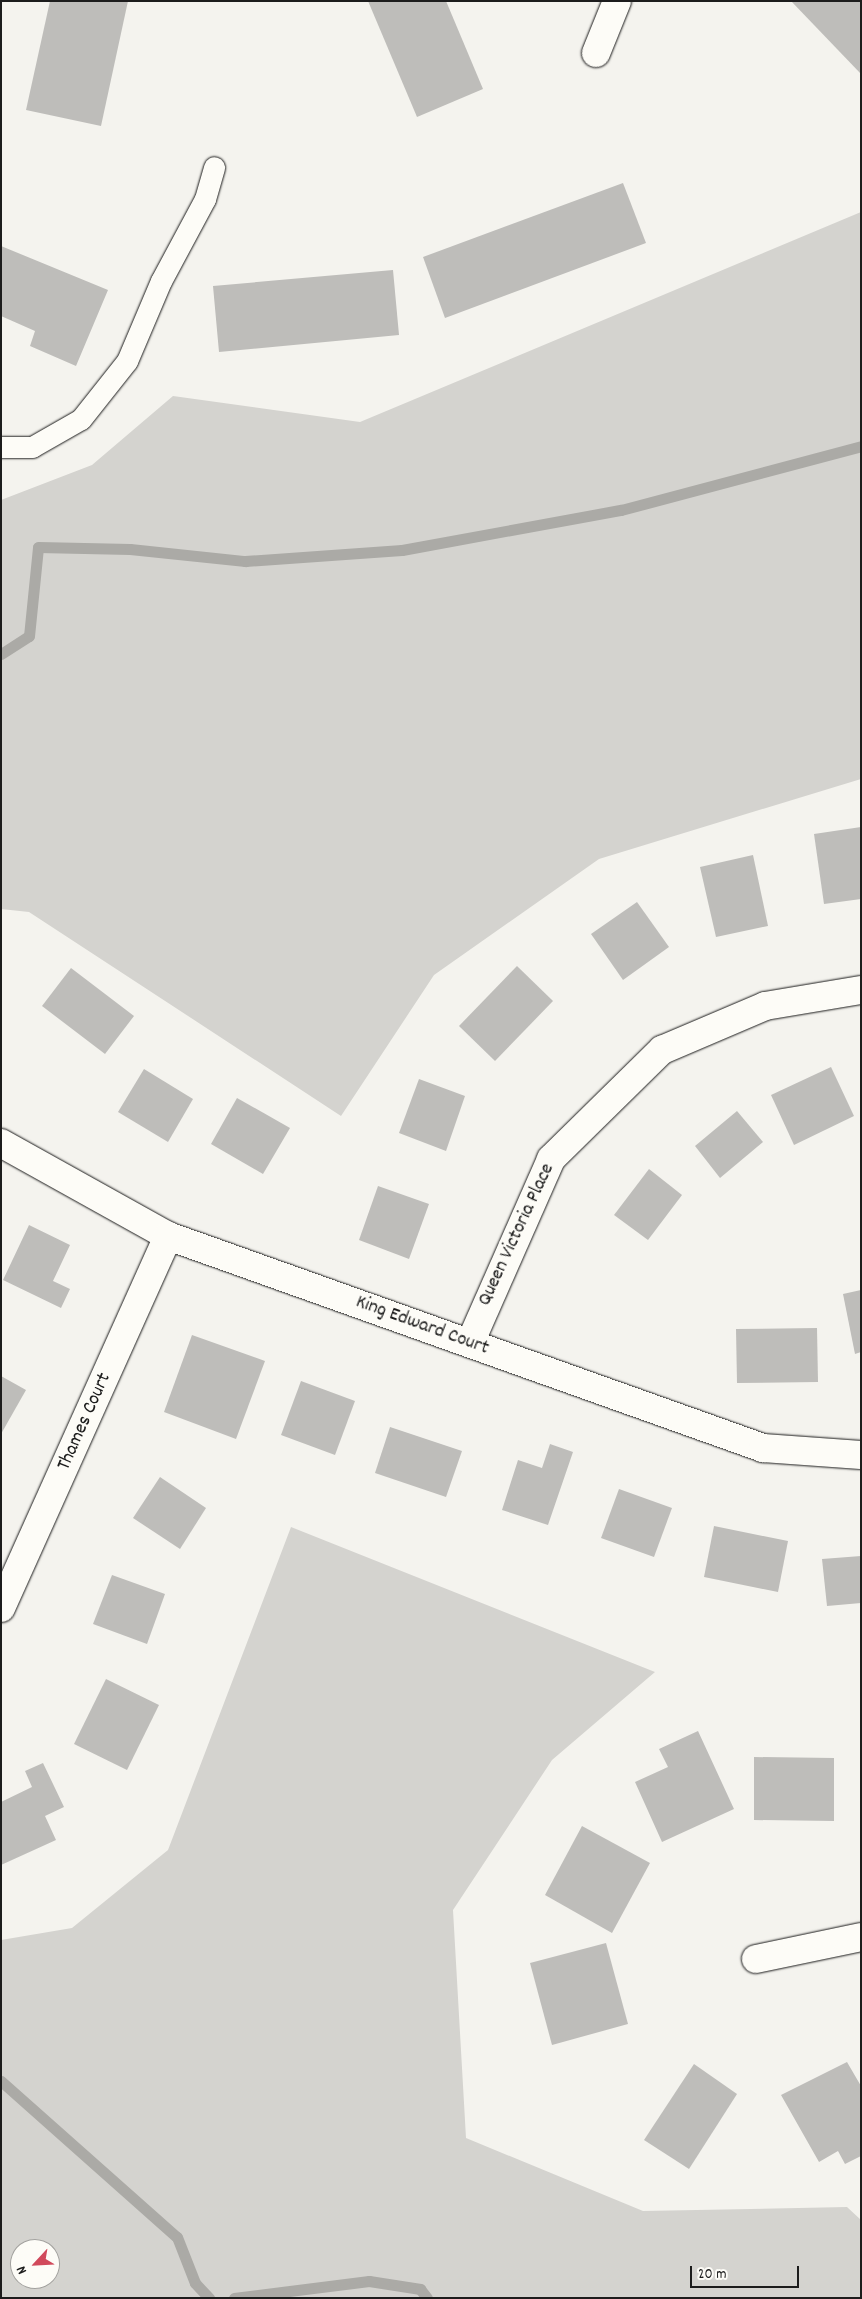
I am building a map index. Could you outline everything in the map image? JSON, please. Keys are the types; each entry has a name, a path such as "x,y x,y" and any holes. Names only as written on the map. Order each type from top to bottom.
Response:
{"street":[{"path":"596,53 617,1"},
{"name":"Queen Victoria Place","path":"470,1343 551,1159 662,1050 765,1006 861,990"},
{"name":"King Edward Court","path":"1,1143 168,1236 763,1448 861,1455"},
{"name":"Thames Court","path":"1,1608 168,1236"},
{"path":"756,1959 861,1937"}],"lane":[{"path":"1,448 32,448 81,419 127,361 161,281 205,199 214,167"}],"shaded area":[{"path":"861,212 861,779 599,859 434,975 341,1116 29,912 1,909 1,500 92,465 173,396 360,422"},
{"path":"291,1527 655,1672 552,1760 453,1910 466,2138 643,2211 847,2207 861,2220 861,2298 1,2298 1,1940 72,1928 168,1850"}],"building":[{"path":"50,1 128,1 101,126 26,110"},
{"path":"368,1 446,1 483,89 417,117"},
{"path":"791,1 861,1 861,74"},
{"path":"623,183 646,243 445,318 423,257"},
{"path":"1,246 108,290 76,366 30,346 35,331 1,316"},
{"path":"393,270 399,335 219,352 213,286"},
{"path":"861,827 861,899 824,904 814,834"},
{"path":"753,855 768,926 716,937 700,867"},
{"path":"637,902 669,947 623,980 591,934"},
{"path":"517,966 553,1001 495,1061 459,1026"},
{"path":"71,968 134,1016 105,1054 42,1006"},
{"path":"831,1067 854,1116 794,1145 771,1095"},
{"path":"144,1069 193,1099 168,1142 118,1112"},
{"path":"419,1079 465,1096 446,1151 399,1133"},
{"path":"237,1098 290,1128 263,1174 211,1144"},
{"path":"737,1111 763,1142 720,1178 695,1146"},
{"path":"649,1169 682,1195 648,1240 614,1215"},
{"path":"378,1186 429,1204 409,1259 359,1240"},
{"path":"29,1225 70,1245 53,1281 70,1289 61,1308 3,1280"},
{"path":"861,1290 861,1352 855,1354 843,1294"},
{"path":"817,1328 818,1382 737,1383 736,1329"},
{"path":"192,1335 265,1361 236,1439 164,1412"},
{"path":"1,1376 26,1390 1,1434"},
{"path":"301,1381 355,1401 335,1455 281,1435"},
{"path":"390,1427 462,1451 446,1497 375,1473"},
{"path":"550,1444 573,1452 548,1525 502,1510 518,1460 542,1468"},
{"path":"160,1477 206,1508 180,1549 133,1518"},
{"path":"619,1489 672,1508 654,1557 601,1538"},
{"path":"714,1526 788,1541 778,1592 704,1577"},
{"path":"861,1556 861,1603 827,1606 822,1559"},
{"path":"112,1575 165,1594 147,1644 93,1624"},
{"path":"106,1679 159,1705 127,1770 74,1744"},
{"path":"698,1731 734,1809 662,1842 635,1782 668,1767 659,1749"},
{"path":"754,1757 834,1758 834,1821 754,1820"},
{"path":"43,1763 64,1807 45,1816 56,1840 1,1865 1,1802 32,1787 25,1771"},
{"path":"582,1826 650,1863 612,1933 545,1895"},
{"path":"606,1943 628,2024 552,2045 530,1963"},
{"path":"847,2062 861,2086 861,2156 845,2164 838,2151 819,2162 781,2095"},
{"path":"694,2064 737,2094 689,2169 644,2140"}],"waterway":[{"path":"1,654 29,636 38,547 130,549 245,561 402,550 621,510 861,446"},
{"path":"1,2081 177,2237 195,2283 209,2298"},
{"path":"234,2298 369,2281 420,2289 427,2298"}]}
